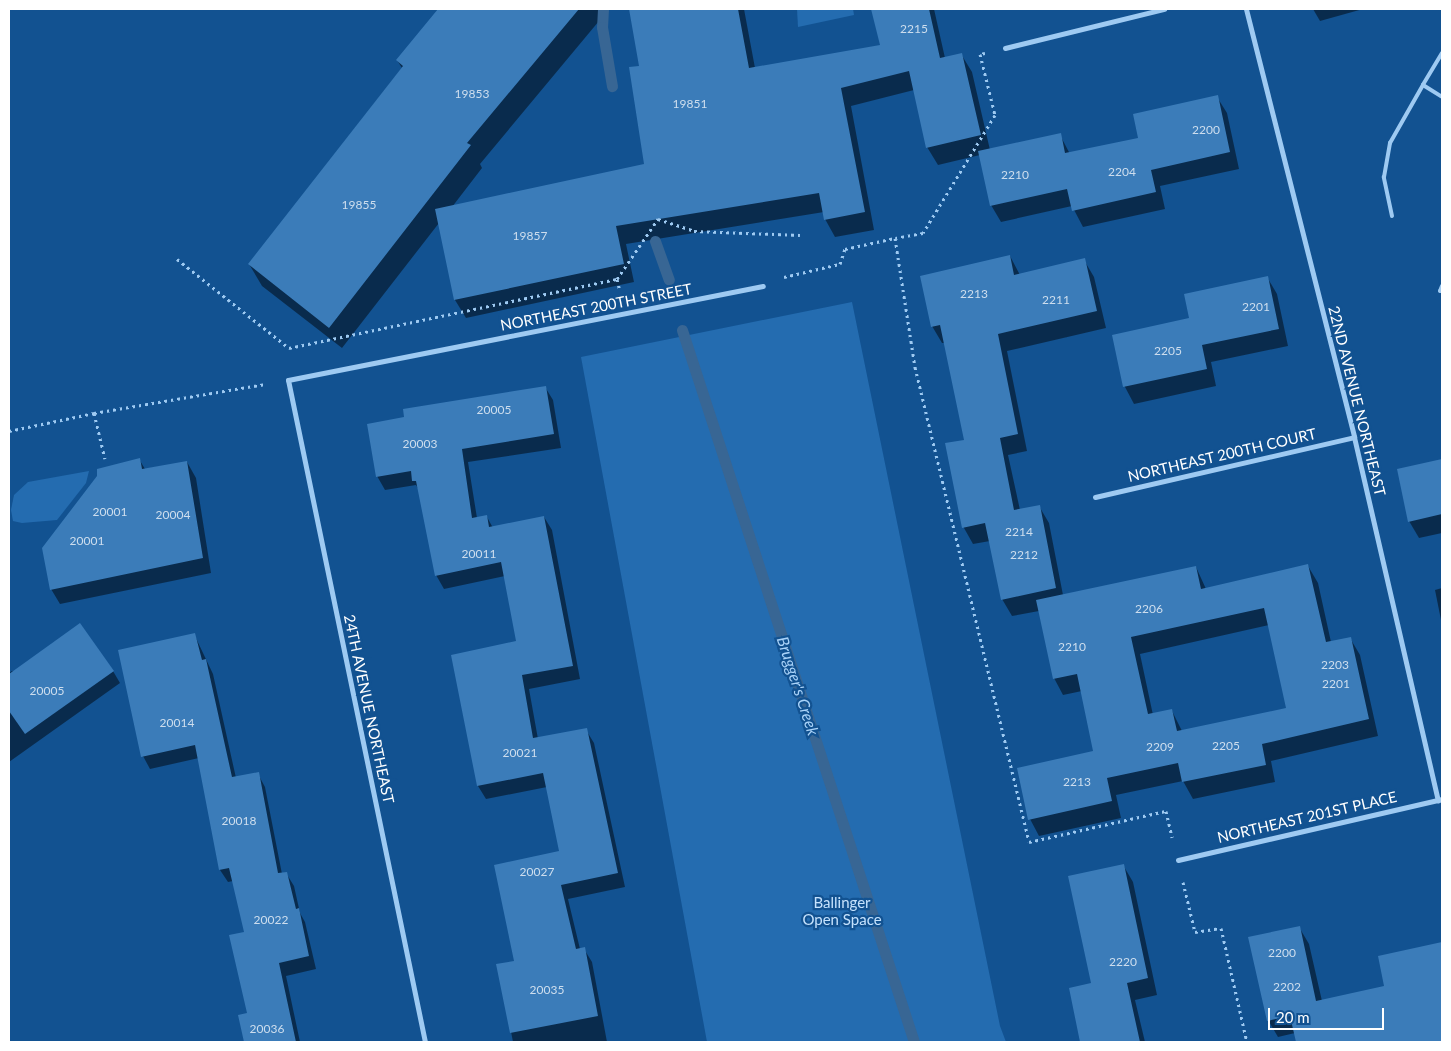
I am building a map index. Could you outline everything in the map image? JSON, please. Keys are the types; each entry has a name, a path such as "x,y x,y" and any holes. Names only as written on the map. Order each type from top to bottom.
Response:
{"street":[{"path":"1005,48 1164,9"},
{"name":"22ND AVENUE NORTHEAST","path":"1246,9 1354,438 1440,799"},
{"name":"NORTHEAST 200TH STREET","path":"288,380 763,286"},
{"name":"24TH AVENUE NORTHEAST","path":"288,380 425,1042"},
{"name":"NORTHEAST 200TH COURT","path":"1094,497 1354,438"},
{"name":"NORTHEAST 201ST PLACE","path":"1178,860 1440,799"}],"lane":[{"path":"1392,216 1384,177 1390,143 1442,53"},
{"path":"1422,85 1442,97"},
{"path":"1442,286 1440,291 1442,291"}],"path":[{"path":"763,286 779,278 840,264 845,249 923,233 995,115 980,54 1005,48"},
{"path":"177,259 289,348 617,279 658,219 694,231 800,235"},
{"path":"894,238 915,367 1029,842 1166,811 1195,932 1221,928 1247,1042"},
{"path":"9,431 94,413 288,380"},
{"path":"94,413 105,460"}],"green space":[{"path":"797,9 853,9 854,15 798,27"},
{"name":"Ballinger Open Space","path":"852,302 1000,1026 1006,1042 707,1042 581,357"},
{"path":"89,471 86,483 57,520 22,523 13,521 11,510 14,495 28,482"}],"building":[{"path":"438,9 579,9 467,143 471,145 329,328 248,264 403,66 396,60"},
{"path":"629,9 738,9 749,68 880,45 871,9 929,9 940,58 962,53 981,135 926,148 909,71 841,88 865,212 824,220 819,193 616,226 624,264 454,300 435,209 644,164 629,67 639,66"},
{"path":"1218,95 1230,152 1151,170 1156,192 1072,211 1067,189 990,206 978,151 1061,133 1065,153 1138,138 1133,114"},
{"path":"1010,255 1014,275 1085,258 1097,311 998,334 1018,434 1000,438 1014,510 1040,505 1056,588 1001,600 985,523 962,528 945,443 964,440 940,325 931,327 920,276"},
{"path":"1268,276 1279,329 1202,345 1207,369 1123,387 1112,335 1189,318 1184,294"},
{"path":"546,386 554,434 462,449 472,518 487,515 489,527 544,516 573,666 522,675 533,738 587,728 618,873 561,885 576,949 585,947 598,1016 510,1033 496,964 514,961 494,865 559,851 543,773 477,786 451,655 516,641 501,562 435,576 416,481 412,481 411,471 376,477 367,424 404,417 403,409"},
{"path":"140,458 142,469 187,461 203,558 50,590 42,548 97,476 97,469"},
{"path":"1442,459 1442,514 1408,522 1397,469"},
{"path":"1308,564 1326,642 1351,637 1369,719 1262,744 1266,765 1182,782 1178,763 1107,778 1112,801 1028,820 1017,768 1093,751 1077,674 1053,679 1036,600 1196,566 1201,589","holes":["1264,608 1286,708 1177,731 1172,709 1148,714 1131,637"]},
{"path":"80,623 114,671 25,734 9,711 9,674"},
{"path":"195,633 202,660 206,659 232,777 259,772 278,873 287,872 296,909 299,908 309,956 279,963 296,1042 244,1042 238,1015 247,1013 229,935 244,932 229,868 219,870 195,745 141,757 118,650"},
{"path":"1124,864 1148,978 1127,983 1140,1042 1080,1042 1069,988 1091,983 1068,876"},
{"path":"1300,926 1316,1001 1384,986 1378,956 1442,942 1442,1042 1296,1042 1290,1016 1267,1021 1248,937"}],"waterway":[{"name":"Brugger's Creek","path":"603,9 602,27 612,86"},
{"name":"Brugger's Creek","path":"655,241 669,280"},
{"name":"Brugger's Creek","path":"682,330 914,1042"}]}
